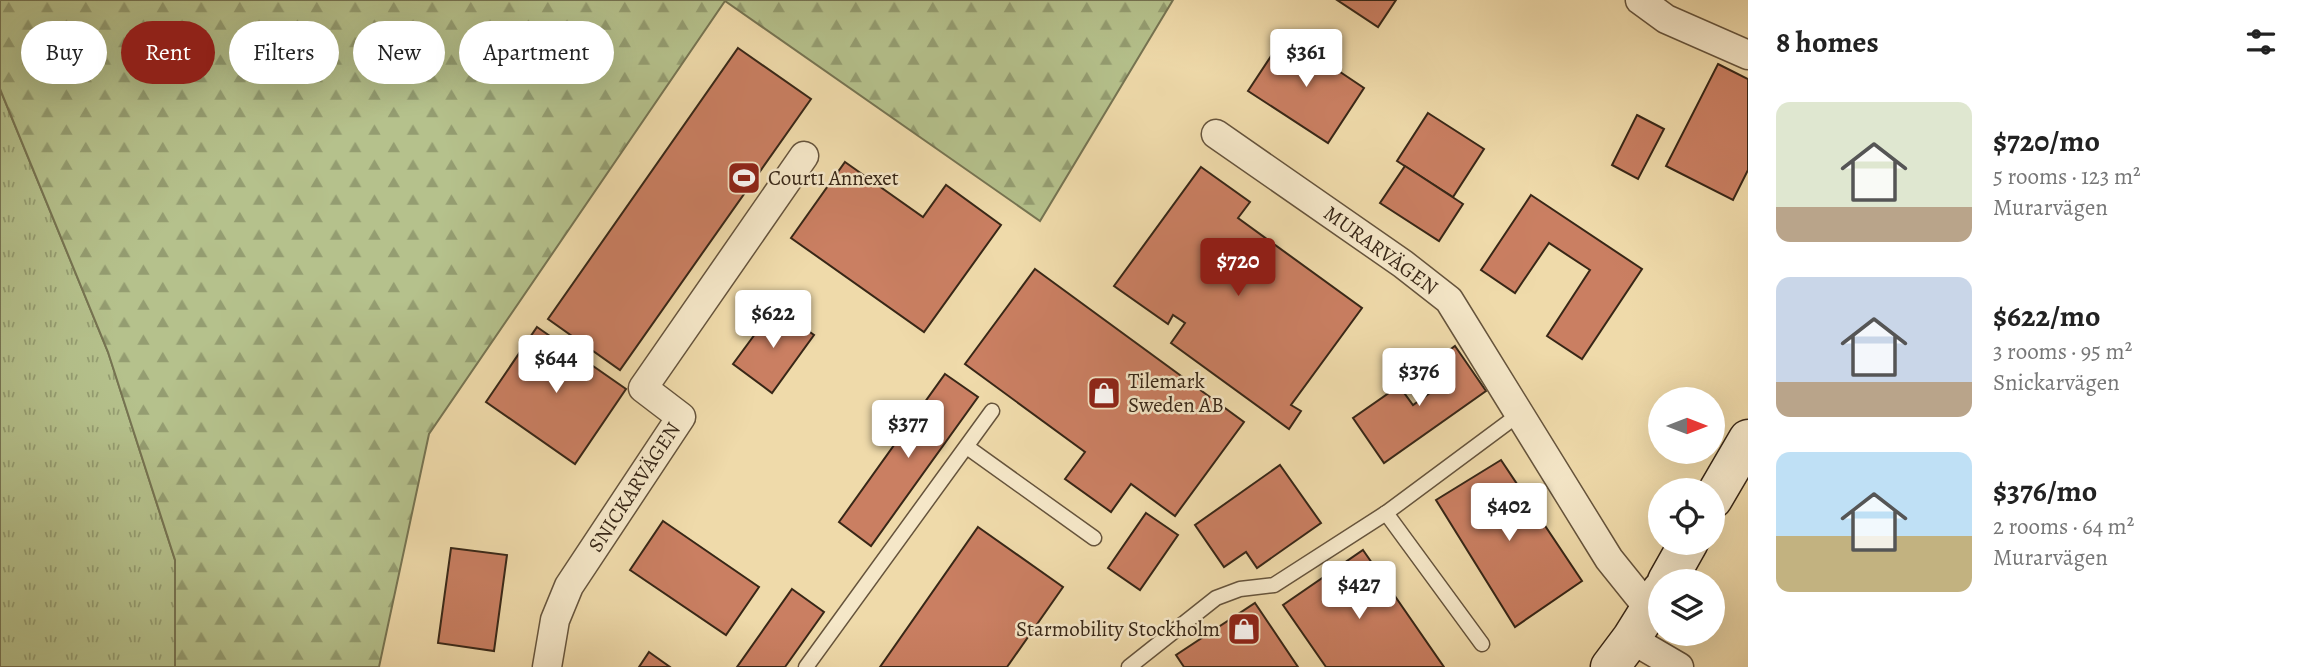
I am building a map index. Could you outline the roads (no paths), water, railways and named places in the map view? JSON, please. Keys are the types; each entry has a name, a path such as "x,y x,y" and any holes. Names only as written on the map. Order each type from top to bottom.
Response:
{"street":[{"path":"1640,0 1666,19 1748,55"},
{"name":"MURARVÄGEN","path":"1216,134 1403,264 1449,300 1644,618"},
{"name":"SNICKARVÄGEN","path":"547,667 555,620 569,586 681,417 643,388 804,156"},
{"path":"1725,478 1748,439"},
{"path":"1679,667 1644,618 1681,555"}],"lane":[{"path":"806,667 992,411"},
{"path":"1131,666 1216,598 1240,589 1274,585 1386,513 1518,415"},
{"path":"967,447 1094,538"},
{"path":"1386,513 1482,644"}],"place":[{"name":"Court1 Annexet","path":"744,178"},
{"name":"Tilemark Sweden AB","path":"1104,393"},
{"name":"Starmobility Stockholm","path":"1244,629"}]}
